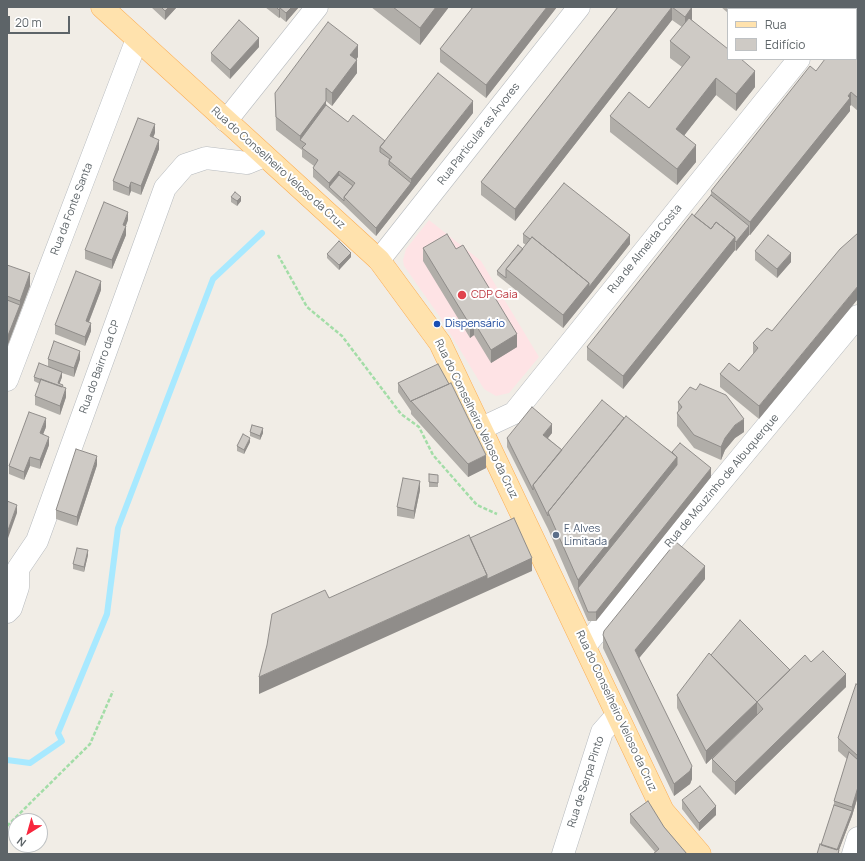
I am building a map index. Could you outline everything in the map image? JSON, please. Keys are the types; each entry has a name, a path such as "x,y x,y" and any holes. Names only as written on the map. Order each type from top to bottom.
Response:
{"main road":[{"name":"Rua do Conselheiro Veloso da Cruz","path":"102,7 379,260 440,343 482,428 663,811 700,854"}],"street":[{"path":"226,121 317,7"},
{"name":"Rua Particular as Árvores","path":"379,260 579,7"},
{"name":"Rua da Fonte Santa","path":"7,380 137,39"},
{"name":"Rua de Almeida Costa","path":"482,428 514,413 798,60"},
{"name":"Rua do Bairro da CP","path":"7,612 11,608 18,587 12,568 38,541 165,188 185,165 206,158 246,163 264,156"},
{"name":"Rua de Mouzinho de Albuquerque","path":"585,646 858,316"},
{"name":"Rua de Serpa Pinto","path":"563,854 602,732 617,715"},
{"path":"853,854 858,838"}],"path":[{"path":"278,255 307,307 342,336 401,414 419,427 433,455 477,505 501,516 520,508"},
{"path":"7,826 90,744 113,691"}],"shaded area":[{"name":"CDP Gaia","path":"429,220 481,261 539,357 509,393 496,396 484,389 440,317 404,266 403,260 406,249"}],"building":[{"path":"161,7 169,7 165,11"},
{"path":"276,7 292,7 286,13 280,8 279,10"},
{"path":"393,7 436,7 420,28"},
{"path":"473,7 547,7 486,85 440,49"},
{"path":"618,7 672,7 515,209 481,182"},
{"path":"672,7 692,7 685,17"},
{"path":"741,7 804,7 803,8"},
{"path":"689,18 727,48 727,60 742,60 755,71 736,94 716,78 676,129 696,145 677,169 610,116 629,92 649,108 690,57 670,41"},
{"path":"239,20 259,38 230,70 211,53"},
{"path":"328,22 358,45 350,55 357,60 332,93 326,88 326,101 300,136 276,117 275,93"},
{"path":"857,47 858,98 851,92 848,96 850,98 750,222 711,191 810,66 816,71 824,60 857,60"},
{"path":"438,73 473,101 411,179 389,161 392,157 380,147"},
{"path":"326,105 348,122 353,115 385,141 380,147 380,152 390,159 389,165 411,183 376,228 344,197 355,183 339,171 329,183 313,168 318,160 302,148 306,144 300,140"},
{"path":"138,118 155,124 150,136 159,140 141,186 131,182 129,188 113,181"},
{"path":"339,175 353,186 344,197 344,201 329,187"},
{"path":"564,183 630,235 589,287 589,283 532,237 530,239 523,234"},
{"path":"235,192 241,197 237,201 231,197"},
{"path":"711,195 749,226 736,242 735,237 716,222 711,229 694,216"},
{"path":"104,202 128,212 123,225 126,226 112,260 85,250"},
{"path":"692,214 711,229 716,222 735,237 623,376 587,347"},
{"path":"858,233 858,286 759,406 720,374 729,363 739,371 758,348 753,343 767,328 772,331 840,249"},
{"path":"447,234 456,249 463,245 517,334 491,350 474,322 470,325 423,248"},
{"path":"768,235 791,253 777,269 755,251"},
{"path":"532,237 589,283 563,315 506,269"},
{"path":"339,241 351,253 339,265 327,254"},
{"path":"518,245 523,249 506,269 506,278 497,271"},
{"path":"7,265 30,273 20,301 7,296"},
{"path":"76,271 101,281 86,321 91,323 85,337 55,325"},
{"path":"7,300 20,305 7,338"},
{"path":"54,341 80,351 74,368 48,359"},
{"path":"39,363 62,372 58,383 63,385 62,387 34,377"},
{"path":"438,364 449,384 411,402 398,383"},
{"path":"41,379 66,388 60,406 35,396"},
{"path":"451,383 486,455 468,464 411,401"},
{"path":"700,384 726,395 744,419 735,425 725,438 721,447 694,435 677,413 682,407 678,402 690,387 696,390"},
{"path":"602,400 624,418 548,512 548,516 533,485"},
{"path":"532,407 552,424 543,435 562,450 533,485 533,490 507,438"},
{"path":"29,412 46,418 40,433 49,437 40,460 30,457 24,472 9,466"},
{"path":"626,416 677,457 578,580 548,512"},
{"path":"252,425 263,428 260,436 250,432"},
{"path":"243,434 250,438 244,450 237,446"},
{"path":"680,443 711,468 596,612 588,612 578,588 677,465 677,457 672,452"},
{"path":"76,449 97,456 77,517 56,510"},
{"path":"429,474 438,475 438,483 429,482"},
{"path":"403,478 420,481 414,511 397,507"},
{"path":"7,501 17,505 7,533"},
{"path":"514,518 532,558 487,579 487,575 470,538"},
{"path":"469,535 487,575 259,677 267,645 272,614 325,590 329,598"},
{"path":"676,542 705,566 635,650 692,766 690,771 674,784 603,635 604,631"},
{"path":"77,548 88,550 84,567 73,564"},
{"path":"740,620 790,670 757,702 711,655"},
{"path":"823,651 846,674 735,782 712,759 763,709 757,702 805,655 811,662"},
{"path":"709,653 757,702 706,751 677,695"},
{"path":"856,684 858,685 858,756 838,738"},
{"path":"849,752 858,760 858,787 852,807 834,801"},
{"path":"700,786 716,806 699,823 682,800"},
{"path":"648,801 664,827 687,854 653,854 659,849 630,814"},
{"path":"834,805 852,811 837,850 821,845"},
{"path":"820,844 839,850 838,854 817,854"}],"waterway":[{"path":"7,760 30,763 62,741 58,733 107,614 118,528 213,279 262,233"}],"place":[{"name":"CDP Gaia","path":"462,295"},
{"name":"Dispensário","path":"437,324"},
{"name":"F. Alves Limitada","path":"556,535"}]}
